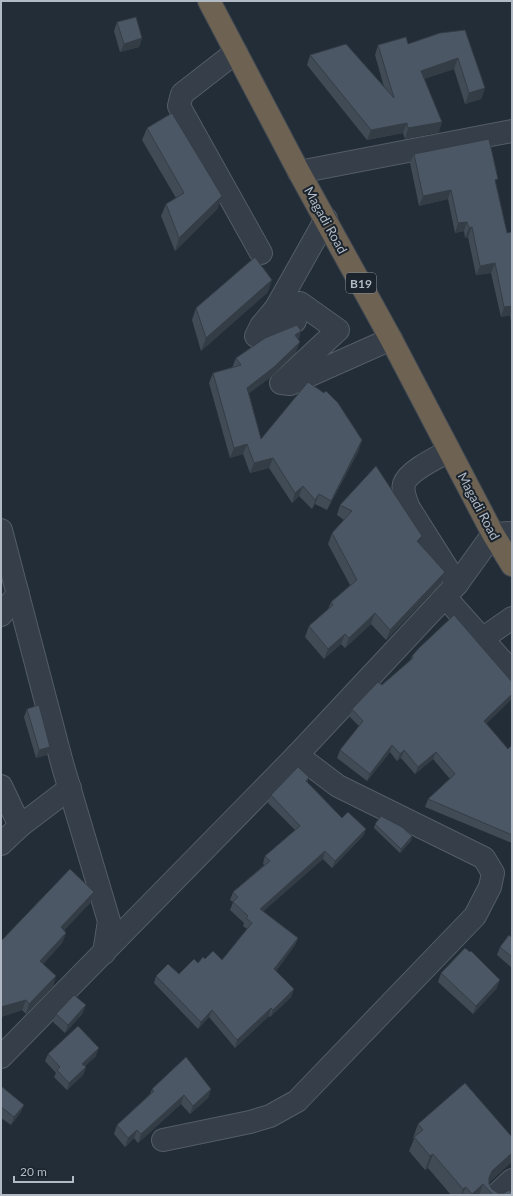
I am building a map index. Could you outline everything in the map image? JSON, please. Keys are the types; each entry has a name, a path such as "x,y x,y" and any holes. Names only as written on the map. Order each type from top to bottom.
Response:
{"highway":[{"name":"Magadi Road","path":"209,1 391,339 449,451 503,533 512,565"}],"street":[{"path":"236,52 182,94 179,106 261,253"},
{"path":"300,172 512,130"},
{"path":"326,219 276,308 261,326 256,336 295,321 300,303 338,330 281,383 290,384 391,339"},
{"path":"449,451 412,473 404,483 404,494 409,508 451,591 482,639 512,672"},
{"path":"1,530 62,763 109,921 104,953"},
{"path":"1,1057 297,755 451,591 503,533"},
{"path":"1,615 18,594"},
{"path":"482,639 512,618"},
{"path":"163,1140 263,1118 297,1101 475,916 490,888 492,873 484,858 338,786 297,755"},
{"path":"1,786 20,826"},
{"path":"1,844 20,826 70,788"},
{"path":"496,1195 512,1180"}],"building":[{"path":"136,17 142,38 124,44 117,22"},
{"path":"465,30 485,88 469,93 458,58 421,71 442,122 408,128 407,123 371,130 310,55 346,44 394,98 378,45 406,37 408,44 440,33"},
{"path":"172,113 222,196 179,238 166,204 184,193 147,128"},
{"path":"489,139 498,179 495,180 507,233 512,232 512,306 504,307 495,263 480,266 472,227 469,228 467,222 458,223 451,190 423,196 414,154"},
{"path":"255,257 272,280 206,338 196,308"},
{"path":"297,325 301,331 295,335 300,342 274,367 247,388 261,439 308,382 324,393 326,391 338,403 362,440 331,501 319,494 315,500 303,486 295,493 273,458 254,463 247,444 234,448 213,373 241,365 236,358 265,338"},
{"path":"376,466 422,536 417,541 445,572 390,630 375,613 349,638 345,634 328,649 309,626 333,605 331,602 357,580 332,533 352,511 340,505"},
{"path":"454,615 512,682 512,694 484,721 508,749 512,745 512,835 428,799 455,774 436,752 418,767 404,750 400,754 392,745 370,774 340,750 363,721 352,709 378,682 382,685 413,658 412,656 419,648"},
{"path":"39,705 50,747 39,750 27,709"},
{"path":"298,767 309,777 306,781 342,818 348,812 366,829 335,861 325,851 260,909 298,938 274,969 294,989 273,1010 271,1008 237,1040 212,1010 201,1022 156,976 168,964 179,974 194,959 198,963 203,957 205,959 213,951 222,960 252,923 246,918 248,916 233,902 238,897 233,892 270,861 265,856 300,826 271,795"},
{"path":"381,816 402,827 412,836 401,849 375,824"},
{"path":"70,869 94,892 61,927 66,933 40,961 56,976 29,1004 26,1000 1,1007 1,941"},
{"path":"509,935 512,938 512,957 500,947"},
{"path":"465,948 470,952 471,951 500,980 476,1006 441,973"},
{"path":"74,995 86,1005 68,1025 56,1014"},
{"path":"78,1026 99,1048 82,1064 86,1067 69,1083 57,1070 60,1067 48,1054"},
{"path":"186,1057 211,1089 193,1106 184,1095 141,1134 137,1130 128,1138 117,1125 154,1091 152,1089"},
{"path":"465,1083 512,1137 512,1153 492,1171 489,1178 489,1184 492,1189 498,1193 504,1193 509,1190 512,1195 493,1195 483,1184 472,1194 466,1187 463,1189 433,1154 430,1156 414,1137 423,1130 418,1124"},
{"path":"1,1086 24,1105 14,1117 1,1107"}]}
